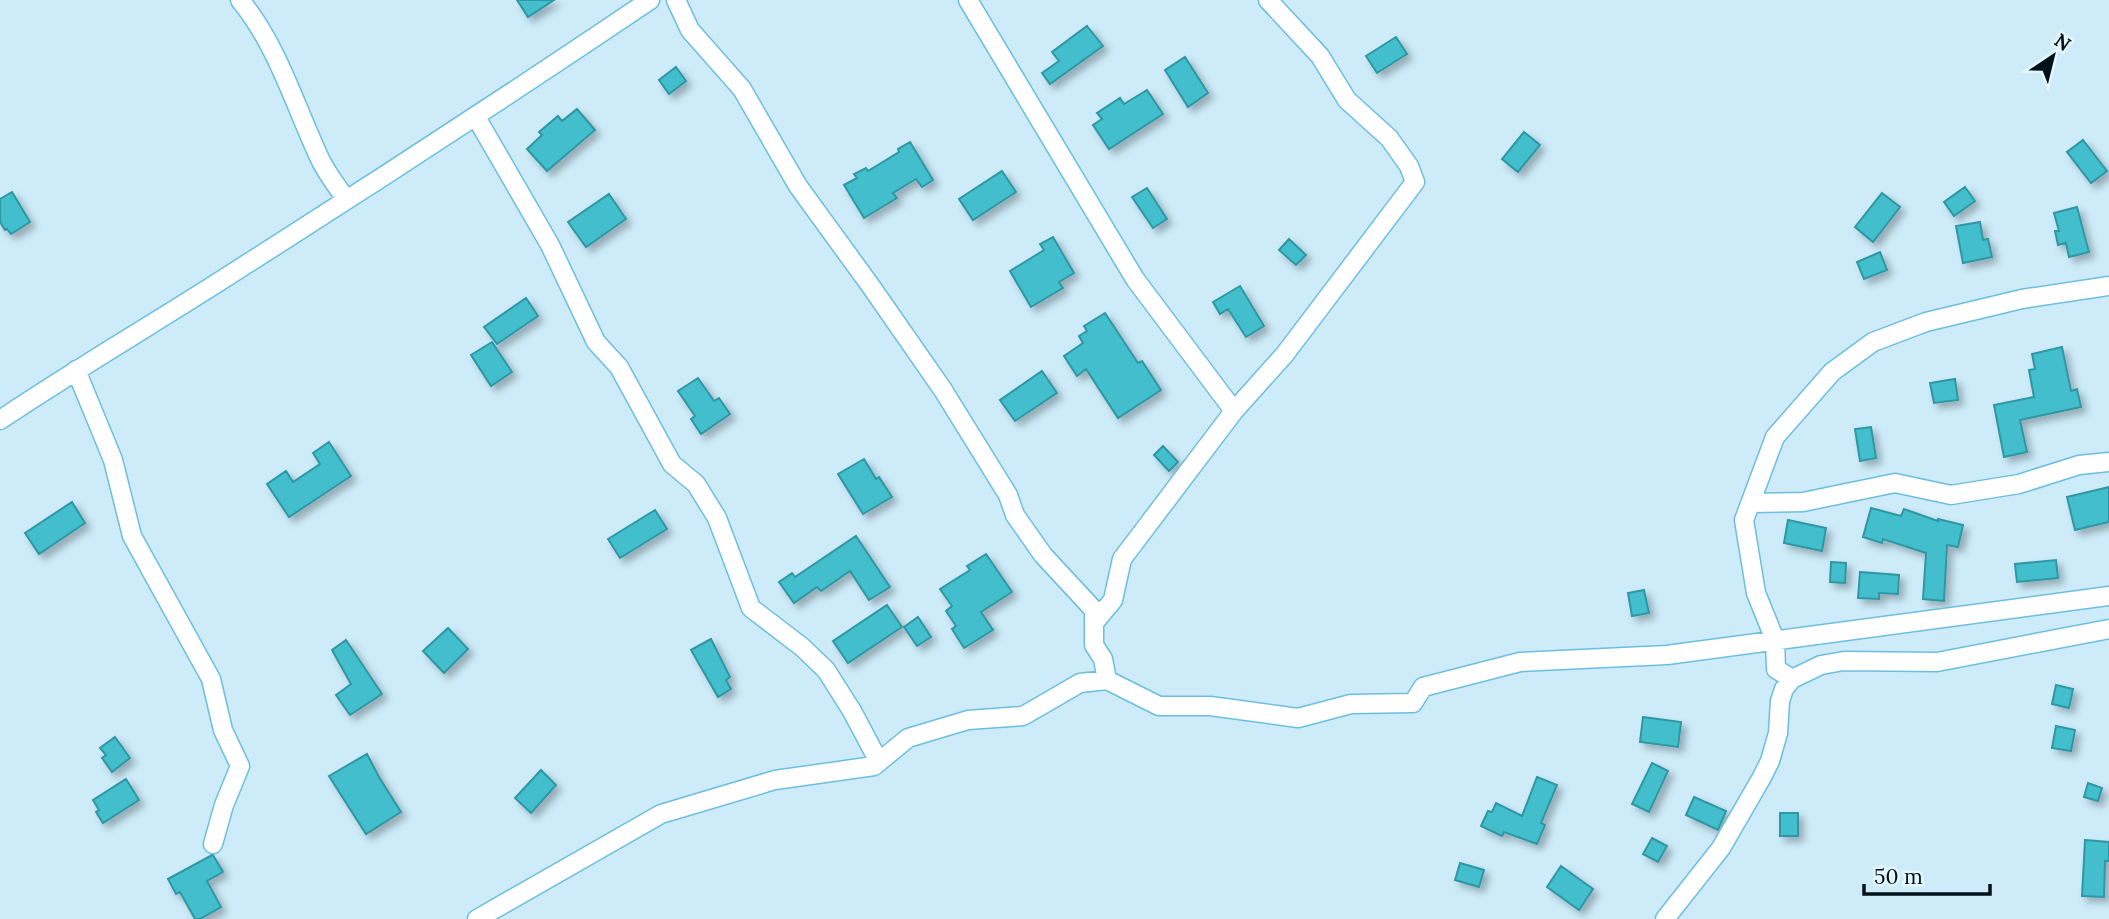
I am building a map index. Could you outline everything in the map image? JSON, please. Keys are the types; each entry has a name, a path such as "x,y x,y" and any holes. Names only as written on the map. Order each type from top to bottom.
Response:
{"street":[{"path":"240,0 253,16 290,88 321,162 346,200"},
{"path":"0,420 476,117 650,0"},
{"path":"676,0 690,30 742,89 798,186 943,390 1008,495 1015,515 1043,555 1094,610 1094,645 1103,659 1107,680"},
{"path":"968,0 1135,279 1234,411"},
{"path":"1094,623 1113,600 1122,559 1234,411 1285,354 1415,181 1409,166 1389,138 1347,100 1320,56 1268,0"},
{"path":"476,117 550,245 596,342 619,367 672,464 696,484 717,518 751,608 802,647 826,670 879,762"},
{"path":"1792,679 1776,669 1775,640 1756,593 1744,520 1775,437 1832,372 1873,342 1926,322 2022,299 2109,286"},
{"path":"76,370 113,460 132,536 211,679 223,730 240,766 224,805 213,844"},
{"path":"1751,503 1803,502 1895,483 1951,495 2019,484 2079,465 2109,462"},
{"path":"477,919 662,814 775,780 874,766 908,738 968,720 1023,716 1080,683 1107,680 1159,706 1210,706 1298,718 1351,704 1413,703 1423,687 1520,662 1667,655 2109,596"},
{"path":"1665,919 1721,848 1770,761 1777,733 1780,701 1784,689 1792,679 1821,666 1844,661 1937,662 2109,629"}],"building":[{"path":"517,0 554,0 528,17"},
{"path":"1087,26 1103,46 1050,84 1042,73 1059,61 1052,52"},
{"path":"1396,37 1407,54 1377,73 1366,56"},
{"path":"1185,57 1208,93 1188,107 1165,70"},
{"path":"676,67 686,81 669,94 659,80"},
{"path":"1147,90 1163,114 1109,149 1093,125 1102,119 1097,113 1120,98 1124,104"},
{"path":"577,109 595,130 547,171 527,149 542,135 539,132 558,116 562,121"},
{"path":"1524,132 1540,145 1518,172 1502,159"},
{"path":"2083,140 2107,171 2091,183 2067,152"},
{"path":"910,142 933,180 922,187 916,179 893,193 897,198 864,218 844,185 857,178 854,174 866,168 868,171"},
{"path":"1002,171 1016,192 973,220 959,199"},
{"path":"1965,187 1975,201 1954,216 1944,202"},
{"path":"1147,188 1167,219 1153,228 1132,197"},
{"path":"12,192 30,222 11,234 0,222 0,199"},
{"path":"1882,193 1900,207 1873,242 1855,227"},
{"path":"609,194 626,219 586,247 568,222"},
{"path":"2077,207 2089,252 2069,257 2066,243 2058,245 2055,231 2059,231 2054,213"},
{"path":"1980,222 1983,240 1988,239 1992,257 1963,263 1956,226"},
{"path":"1053,237 1074,273 1059,282 1063,288 1031,307 1010,271 1044,250 1040,244"},
{"path":"1289,239 1306,255 1296,265 1279,250"},
{"path":"1880,252 1887,270 1864,279 1857,262"},
{"path":"1240,286 1264,326 1246,337 1228,309 1220,314 1213,302"},
{"path":"526,298 538,316 497,344 484,327"},
{"path":"1105,313 1138,363 1142,361 1161,390 1118,418 1086,369 1077,376 1064,356 1083,343 1079,336 1087,331 1084,326"},
{"path":"492,342 512,372 491,386 471,355"},
{"path":"2062,347 2071,391 2077,389 2081,407 2020,420 2027,452 2004,457 1994,405 2034,397 2029,370 2035,369 2032,354"},
{"path":"1042,371 1057,393 1015,421 1000,400"},
{"path":"698,378 714,401 719,398 730,414 701,434 691,419 695,416 678,391"},
{"path":"1955,379 1958,400 1934,403 1930,383"},
{"path":"1871,427 1876,458 1860,461 1855,429"},
{"path":"329,442 351,476 289,517 267,484 286,471 293,482 320,464 313,453"},
{"path":"1163,446 1178,462 1169,471 1154,455"},
{"path":"864,459 876,479 879,477 892,497 863,514 838,474"},
{"path":"2109,487 2109,522 2075,530 2067,497"},
{"path":"72,502 85,523 39,554 25,533"},
{"path":"1871,508 1901,516 1904,509 1938,521 1963,525 1958,547 1947,545 1944,601 1923,599 1926,553 1883,539 1882,543 1863,537"},
{"path":"655,510 667,529 620,558 608,539"},
{"path":"1788,520 1826,528 1822,551 1784,543"},
{"path":"856,536 890,587 869,600 850,571 821,591 817,587 794,603 779,582 792,573 795,577"},
{"path":"986,554 1012,592 981,612 993,630 964,648 952,629 956,626 946,611 952,606 940,589 970,570 967,566"},
{"path":"2056,560 2058,578 2017,582 2015,564"},
{"path":"1831,562 1846,563 1845,583 1830,582"},
{"path":"1860,572 1899,575 1898,594 1879,593 1879,599 1858,598"},
{"path":"1644,590 1649,613 1632,616 1628,593"},
{"path":"887,605 902,627 848,663 833,641"},
{"path":"918,617 931,637 917,646 904,627"},
{"path":"448,628 468,649 444,673 423,651"},
{"path":"711,639 730,677 726,680 731,689 718,697 691,650"},
{"path":"346,640 382,694 350,715 336,695 351,684 332,650"},
{"path":"2056,685 2073,689 2069,708 2052,704"},
{"path":"1643,717 1681,722 1678,747 1640,742"},
{"path":"2056,726 2075,730 2071,751 2052,748"},
{"path":"115,737 130,758 112,772 102,758 106,755 100,748"},
{"path":"367,754 401,812 366,834 329,776"},
{"path":"1652,763 1668,771 1649,812 1632,804"},
{"path":"541,770 556,785 531,813 515,798"},
{"path":"1537,777 1557,785 1541,823 1545,825 1537,844 1504,832 1502,836 1481,826 1488,811 1492,812 1496,803 1522,816"},
{"path":"126,779 139,800 103,823 93,800"},
{"path":"2088,783 2102,788 2098,801 2084,797"},
{"path":"1694,797 1726,811 1718,830 1686,815"},
{"path":"1780,813 1798,813 1798,836 1780,836"},
{"path":"1652,838 1667,846 1658,862 1643,854"},
{"path":"2085,840 2109,842 2109,861 2105,861 2104,897 2082,896"},
{"path":"213,855 223,872 207,881 221,907 195,919 180,892 176,894 168,879"},
{"path":"1460,863 1484,870 1479,887 1455,880"},
{"path":"1561,866 1593,889 1579,910 1547,887"}]}
